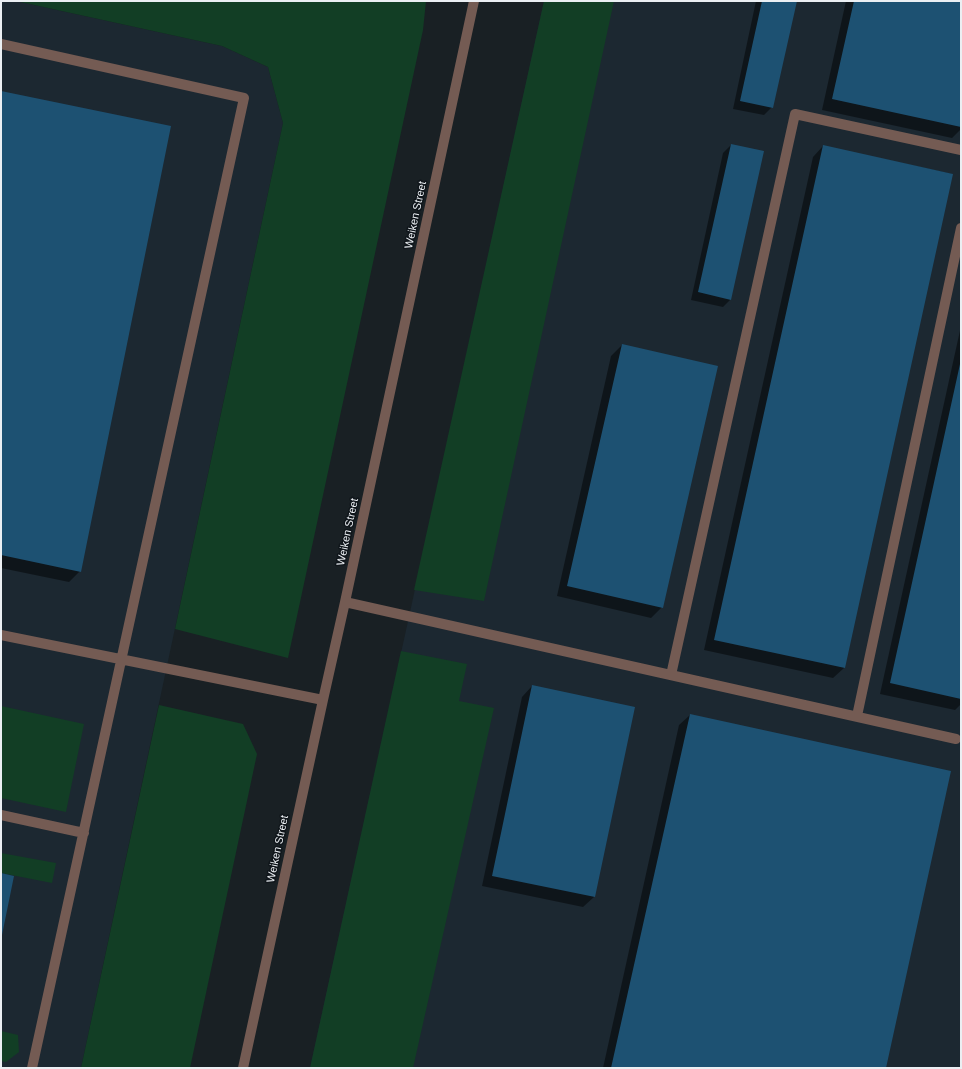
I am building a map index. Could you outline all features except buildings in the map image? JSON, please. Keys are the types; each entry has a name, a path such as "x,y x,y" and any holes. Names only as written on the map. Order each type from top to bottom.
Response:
{"street":[{"name":"Weiken Street","path":"243,1068 474,1"},
{"path":"1,44 244,98 32,1068"},
{"path":"671,675 795,114 961,150"},
{"path":"857,716 961,228"},
{"path":"345,602 956,738"},
{"path":"1,635 322,700"},
{"path":"1,815 84,833"}],"shaded area":[{"path":"1,1 16,1 222,46 268,67 283,123 81,1068 1,1068"},
{"path":"544,1 961,1 961,1068 310,1068"}],"green space":[{"path":"16,1 426,1 423,30 288,658 175,629 283,123 268,67 222,46"},
{"path":"544,1 614,1 484,601 414,590"},
{"path":"401,651 467,664 459,701 494,708 413,1068 310,1068"},
{"path":"159,705 243,724 257,754 190,1068 81,1068"},
{"path":"1,706 84,724 66,812 1,798"},
{"path":"1,853 56,863 52,883 1,873"},
{"path":"1,1031 18,1035 19,1052 6,1062 1,1061"}]}
